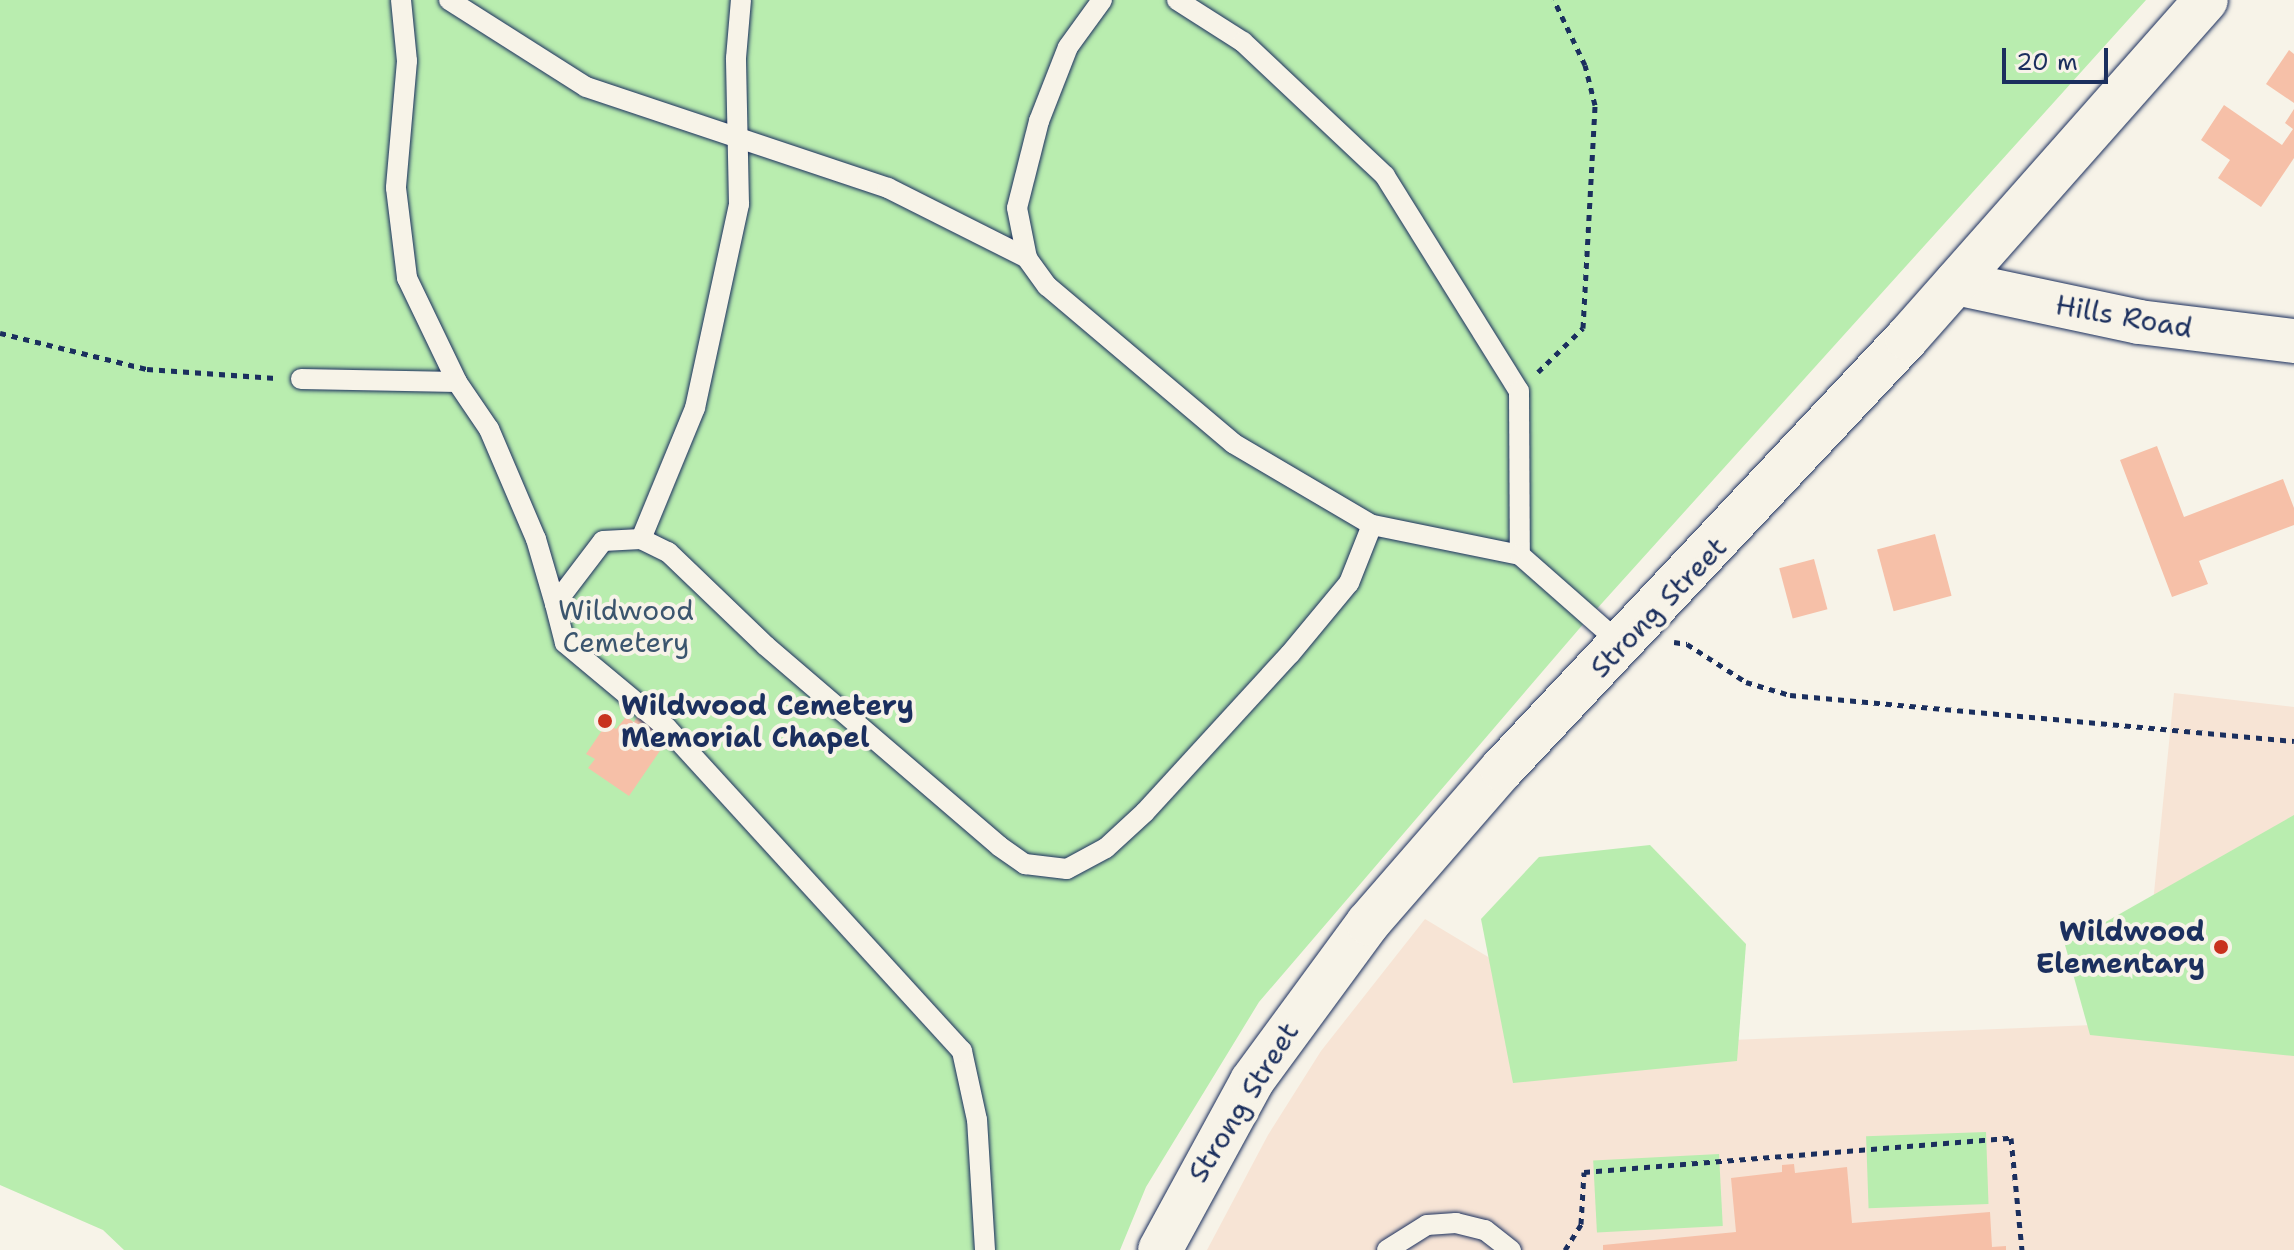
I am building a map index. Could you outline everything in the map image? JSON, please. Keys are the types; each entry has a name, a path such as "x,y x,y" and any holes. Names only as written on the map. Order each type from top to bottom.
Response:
{"main road":[{"name":"Strong Street","path":"1160,1250 1226,1122 1327,974 1456,819 1622,645 1956,283 2206,0"},
{"name":"Hills Road","path":"1956,283 2139,322 2294,341"}],"lane":[{"path":"401,0 407,61 396,188 407,278 457,382 489,429 536,539 565,643 667,728 962,1051 977,1120 985,1250"},
{"path":"449,0 586,87 739,142 888,188 1027,258"},
{"path":"641,539 695,408 739,204 736,58 741,0"},
{"path":"1102,0 1068,47 1039,121 1017,208 1027,258 1047,286 1233,443 1372,525 1520,555 1622,645"},
{"path":"1177,0 1243,42 1385,176 1519,391 1520,555"},
{"path":"301,379 457,382"},
{"path":"555,604 603,541 641,539 668,552 766,646 999,846 1025,864 1067,869 1106,848 1145,812 1290,654 1349,583 1372,525"},
{"path":"1387,1250 1427,1225 1456,1223 1485,1230 1511,1250"}],"path":[{"path":"1519,391 1583,328 1595,105 1585,65 1554,0"},
{"path":"0,333 147,369 301,379"},
{"path":"1665,641 1687,644 1746,682 1790,695 2294,741"},
{"path":"1565,1250 1581,1224 1584,1172 2011,1138 2022,1250"}],"shaded area":[{"name":"Wildwood Elementary","path":"2174,693 2294,707 2294,1250 1207,1250 1268,1135 1321,1051 1425,919 1633,1044 2141,1023"}],"green space":[{"name":"Wildwood Cemetery","path":"0,0 2146,0 1585,622 1259,1002 1146,1187 1120,1250 124,1250 103,1230 0,1185"},
{"path":"2294,815 2294,1056 2090,1035 2065,945"},
{"path":"1650,845 1746,944 1737,1061 1513,1083 1481,919 1539,857"},
{"path":"1986,1132 1989,1204 1869,1208 1866,1136"},
{"path":"1719,1154 1723,1226 1597,1232 1593,1161"}],"building":[{"path":"2289,50 2294,54 2294,103 2266,84"},
{"path":"2224,105 2282,145 2293,129 2285,123 2294,109 2294,158 2261,207 2218,178 2230,160 2201,140"},
{"path":"2157,446 2184,517 2283,479 2294,508 2294,525 2199,561 2208,584 2172,597 2120,460"},
{"path":"1935,534 1952,596 1894,611 1877,550"},
{"path":"1814,559 1827,609 1793,619 1779,568"},
{"path":"640,713 663,730 658,737 666,742 629,796 588,768 595,759 586,754 607,723 616,729 626,717 634,722"},
{"path":"1794,1164 1795,1173 1847,1167 1852,1223 1990,1212 1992,1247 2006,1246 2006,1250 1603,1250 1603,1245 1736,1232 1731,1178 1782,1172 1782,1165"}],"place":[{"name":"Wildwood Cemetery Memorial Chapel","path":"605,721"},
{"name":"Wildwood Elementary","path":"2221,947"}]}
